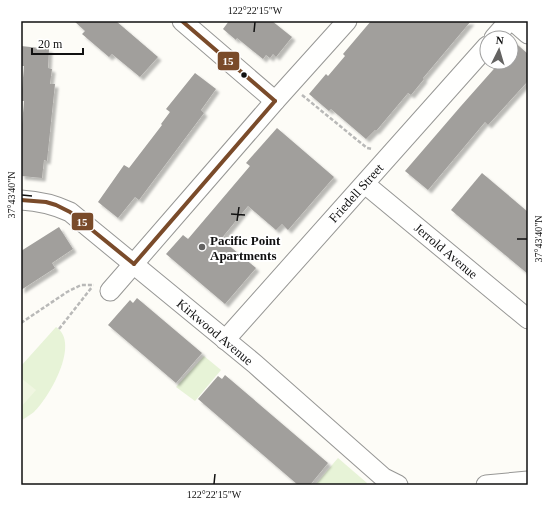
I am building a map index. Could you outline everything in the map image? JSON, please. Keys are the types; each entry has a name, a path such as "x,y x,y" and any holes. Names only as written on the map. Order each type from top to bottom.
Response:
{"street":[{"path":"182,21 275,101"},
{"path":"102,288 134,264 275,101 347,21"},
{"path":"501,30 509,21"},
{"path":"513,21 528,34"},
{"name":"Friedell Street","path":"225,340 479,55"},
{"name":"Jerrold Avenue","path":"365,184 528,319"},
{"name":"Kirkwood Avenue","path":"21,200 46,202 70,212 255,364 384,478 398,485"},
{"path":"486,485 528,481"}],"path":[{"path":"289,86 307,98 367,148 378,151 388,158"},
{"path":"21,323 67,292 81,285 102,288"},
{"path":"59,329 102,288"}],"green space":[{"path":"56,327 63,335 65,345 64,357 60,370 54,383 40,405 34,412 21,421 21,366"},
{"path":"204,356 221,370 195,401 176,387"},
{"path":"21,378 36,390 21,407"},
{"path":"338,458 367,483 366,485 315,485"}],"building":[{"path":"74,21 116,21 158,57 140,77 112,54 109,57 82,34 85,31"},
{"path":"229,21 272,21 292,37 276,57 273,54 270,58 266,55 263,59 223,29"},
{"path":"371,21 471,21 423,78 424,79 411,95 408,93 376,131 375,130 366,139 331,109 329,111 309,94 326,74 328,76 345,56 343,54"},
{"path":"21,46 49,49 48,68 52,69 50,84 55,84 47,161 44,160 42,178 21,176 21,137 24,101 21,101 24,66 21,66"},
{"path":"519,46 528,54 528,81 488,125 485,122 428,190 405,171 493,70 519,70"},
{"path":"195,73 216,89 201,110 204,113 139,200 135,197 118,218 98,202 124,165 129,168 162,125 161,124 170,112 166,109"},
{"path":"277,128 334,177 288,230 282,224 276,230 248,206 221,239 256,268 225,304 166,254 183,235 188,239 250,166 246,163"},
{"path":"482,173 528,212 528,274 451,210"},
{"path":"59,227 73,249 52,263 55,268 21,290 21,251"},
{"path":"137,298 202,353 176,383 108,325 130,300 133,303"},
{"path":"225,375 328,463 310,485 298,485 198,399 218,376 222,379"}],"transit line":[{"name":"15","path":"182,21 275,101"},
{"name":"15","path":"134,264 275,101"},
{"name":"15","path":"21,200 46,202 70,212 134,264"}],"place":[{"name":"Pacific Point Apartments","path":"202,247"}]}
